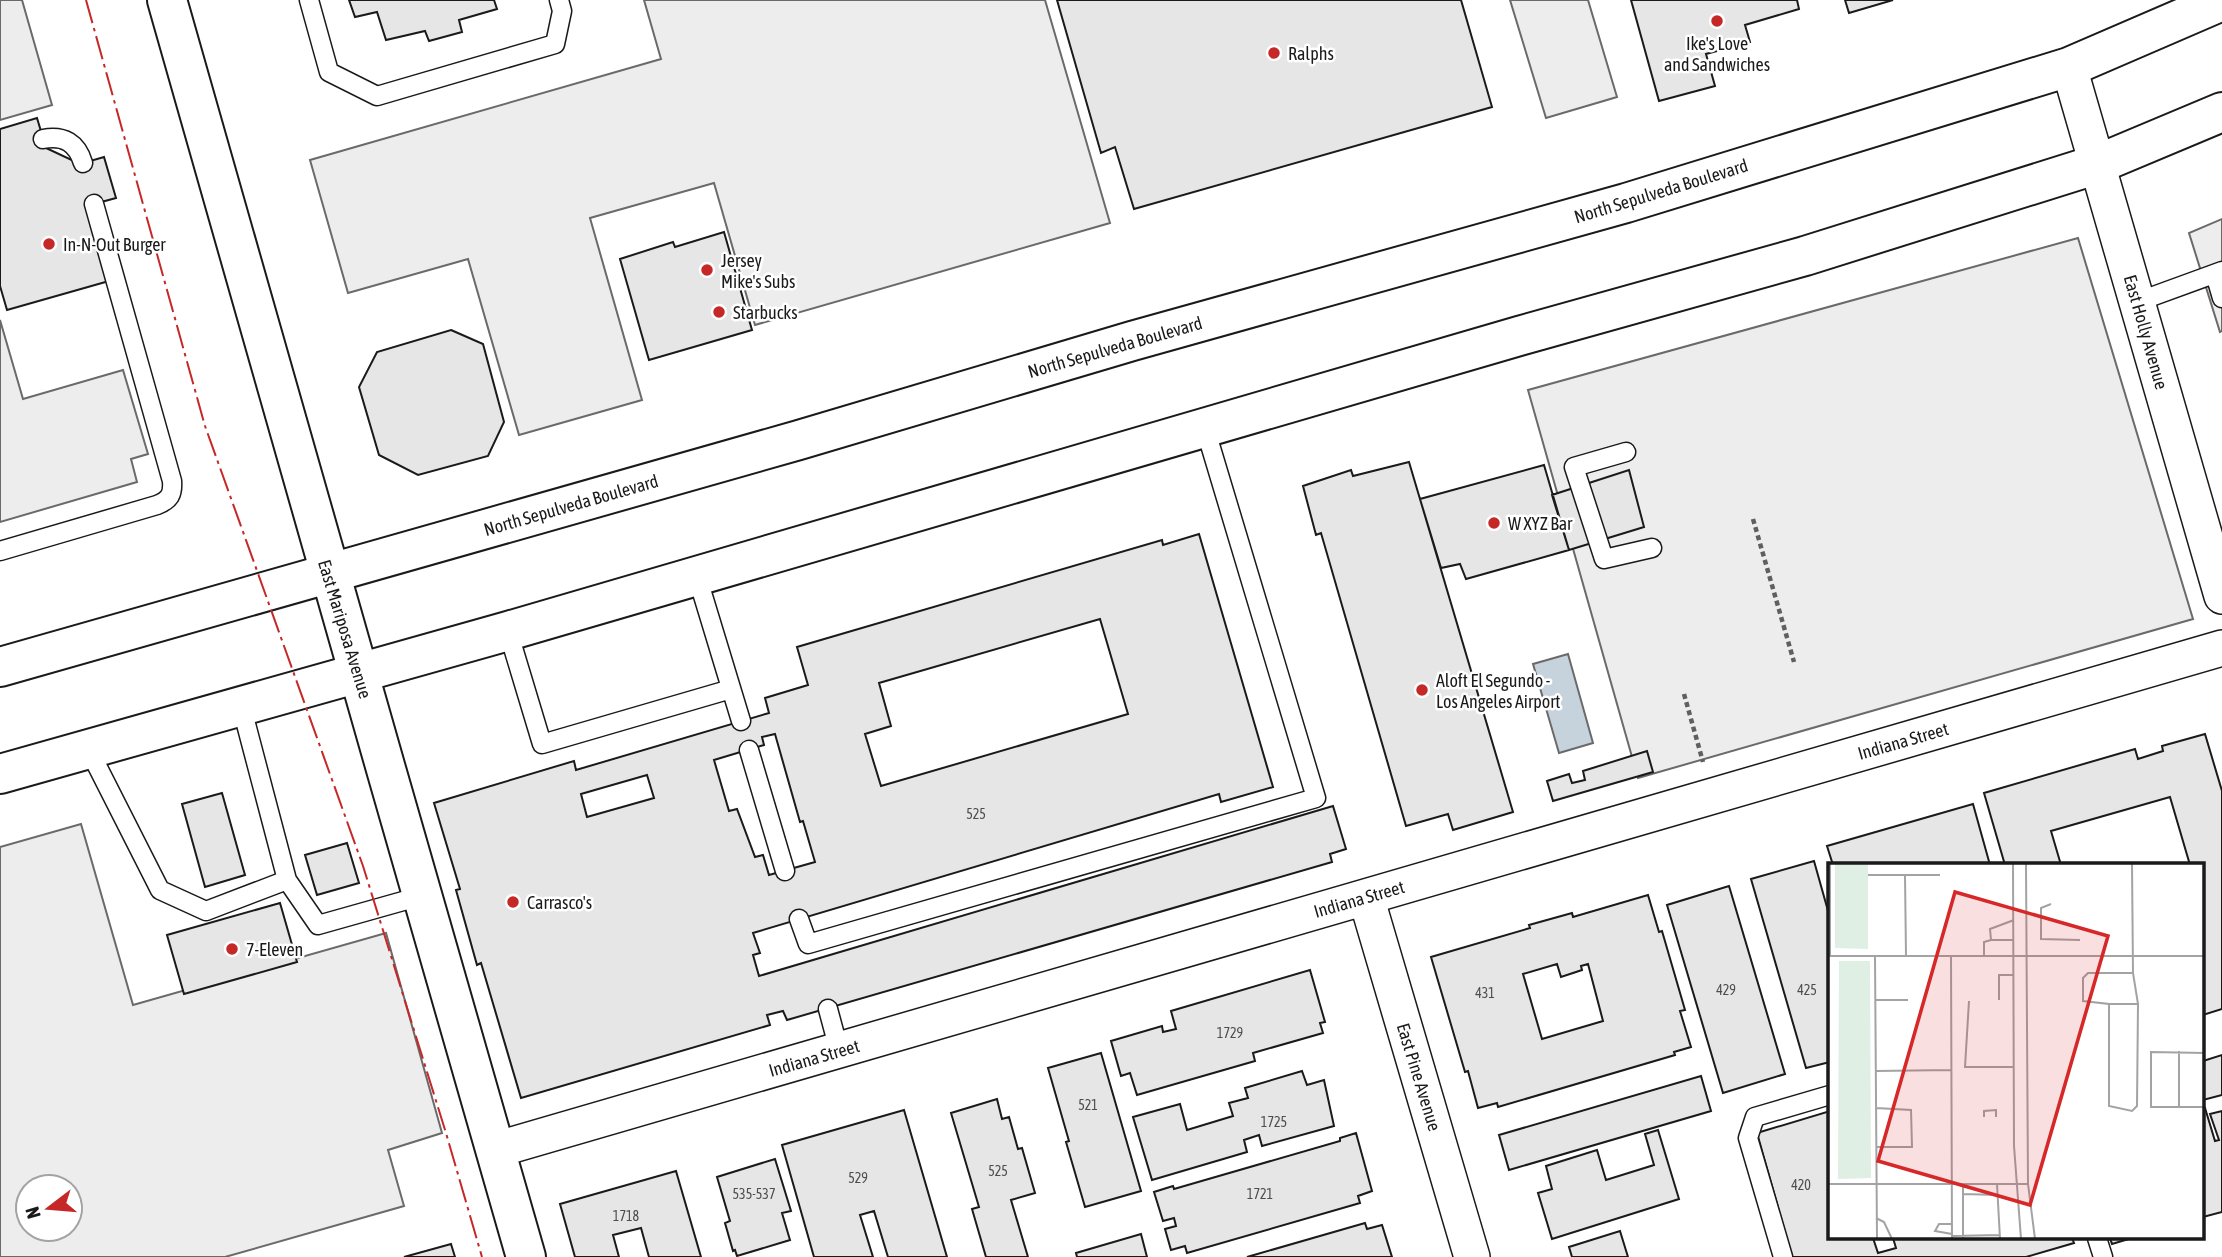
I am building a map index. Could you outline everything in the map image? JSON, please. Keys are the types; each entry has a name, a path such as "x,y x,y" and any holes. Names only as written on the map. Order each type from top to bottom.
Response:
{"main road":[{"name":"East Mariposa Avenue","path":"167,0 328,573 526,1257"},
{"name":"North Sepulveda Boulevard","path":"0,667 800,440 1132,341 1626,202 2069,67 2222,1"},
{"path":"0,774 508,631 1506,340 1805,256 2098,164 2222,111"}],"street":[{"name":"East Holly Avenue","path":"2069,67 2137,302 2217,558 2222,596"},
{"name":"Indiana Street","path":"495,1150 2222,648"},
{"name":"East Pine Avenue","path":"1366,897 1472,1257"}],"lane":[{"path":"309,0 329,72 377,96 555,44 562,11 559,0"},
{"path":"43,139 71,142 83,163"},
{"path":"0,551 157,506 168,501 173,492 94,204"},
{"path":"2137,302 2219,272 2222,298"},
{"path":"799,919 810,952 1316,798 1205,428"},
{"path":"1626,452 1574,467 1604,559 1652,548"},
{"path":"697,576 741,722"},
{"path":"508,631 542,744 731,689"},
{"path":"241,705 287,880 318,925 421,896"},
{"path":"88,748 160,890 206,911 287,880"},
{"path":"749,750 785,871"},
{"path":"828,1009 839,1050"},
{"path":"1783,1257 1748,1138 1755,1117 1828,1096"},
{"path":"2098,1240 2103,1257"}],"path":[{"path":"1754,519 1794,662"},
{"path":"1684,694 1713,796"}],"shaded area":[{"path":"0,0 22,0 52,105 0,120"},
{"path":"644,0 1045,0 1110,223 755,325 714,183 590,218 642,400 519,435 468,259 348,293 310,160 661,59"},
{"path":"1510,0 1588,0 1617,97 1546,118"},
{"path":"2222,219 2222,331 2220,332 2189,233"},
{"path":"2078,238 2193,619 1638,778 1528,390"},
{"path":"0,320 23,399 123,370 148,454 131,459 137,482 0,522"},
{"path":"1568,654 1593,743 1559,753 1533,664"},
{"path":"81,824 133,1005 386,933 442,1133 388,1150 404,1206 225,1257 0,1257 0,847"}],"building":[{"path":"349,0 494,0 497,9 459,20 462,32 429,41 425,31 386,40 377,12 355,17"},
{"name":"Ralphs","path":"1057,0 1461,0 1492,107 1134,209 1115,147 1101,153"},
{"path":"1631,0 1797,0 1799,9 1745,25 1750,42 1706,54 1715,86 1659,101"},
{"path":"1845,0 1893,0 1849,13"},
{"name":"In-N-Out Burger","path":"37,118 46,148 80,164 104,157 116,198 94,204 109,281 7,310 0,286 0,129"},
{"path":"724,232 752,330 649,360 620,259 673,242 675,247"},
{"path":"451,330 483,344 504,422 488,456 418,475 379,455 359,387 377,352"},
{"name":"Aloft El Segundo - Los Angeles Airport","path":"1409,462 1513,812 1453,830 1448,814 1406,826 1321,533 1316,535 1303,486 1351,470 1353,476"},
{"name":"W XYZ Bar","path":"1544,465 1569,550 1466,579 1460,564 1441,568 1420,499"},
{"path":"1629,470 1644,527 1569,550 1552,495"},
{"path":"1199,534 1273,787 1221,802 1219,794 753,933 760,953 753,955 759,976 1333,806 1346,849 1330,854 1332,862 787,1020 783,1011 767,1015 770,1025 521,1098 481,963 477,965 456,890 460,889 434,803 574,761 576,770 769,713 765,698 808,685 797,647 1162,540 1163,545","holes":["1100,619 1128,714 881,786 865,734 891,726 879,683","775,734 800,822 803,821 815,862 769,875 763,855 755,857 737,809 729,811 714,760 764,745 762,737","647,775 654,798 587,817 581,794"]},
{"path":"2205,734 2222,791 2222,1009 2204,1015 2204,863 2189,863 2170,797 2051,831 2060,863 2004,863 1984,793 2135,749 2138,759 2163,751 2162,746"},
{"path":"1647,751 1653,772 1553,801 1547,781 1569,774 1572,783 1585,780 1583,771"},
{"path":"222,793 245,875 205,887 182,804"},
{"path":"1973,804 1989,863 1832,863 1827,846"},
{"path":"347,843 359,883 317,895 305,855"},
{"path":"1814,861 1828,911 1828,1062 1806,1068 1751,879"},
{"path":"1729,886 1785,1074 1723,1093 1667,905"},
{"path":"1648,895 1659,932 1662,931 1685,1010 1680,1011 1691,1047 1674,1052 1675,1055 1498,1107 1497,1103 1478,1108 1431,957 1530,928 1529,925 1572,913 1573,917","holes":["1557,964 1561,977 1582,970 1581,966 1588,964 1603,1021 1542,1039 1523,974"]},
{"name":"7-Eleven","path":"280,903 297,962 184,994 167,935"},
{"path":"1310,970 1325,1022 1320,1023 1323,1033 1253,1053 1255,1061 1137,1095 1130,1073 1121,1076 1111,1041 1162,1026 1163,1032 1176,1029 1171,1011"},
{"path":"1101,1053 1141,1191 1085,1207 1048,1068"},
{"path":"2222,1055 2222,1095 2204,1100 2204,1061"},
{"path":"1302,1071 1307,1085 1324,1080 1334,1126 1262,1146 1259,1135 1244,1140 1247,1152 1152,1180 1133,1117 1180,1104 1187,1130 1233,1116 1229,1103 1248,1098 1245,1088"},
{"path":"1701,1076 1711,1111 1509,1170 1499,1135"},
{"path":"997,1099 1002,1119 1009,1117 1018,1149 1022,1148 1035,1193 1011,1200 1028,1257 986,1257 972,1209 979,1207 951,1113"},
{"path":"2204,1108 2215,1141 2219,1140 2210,1114 2222,1111 2222,1212 2204,1217"},
{"path":"904,1110 947,1257 888,1257 874,1211 860,1215 873,1257 814,1257 782,1145"},
{"path":"1828,1112 1828,1240 1874,1240 1878,1253 1896,1248 1894,1240 2073,1240 2074,1243 2026,1257 1792,1257 1757,1133"},
{"path":"1658,1130 1679,1199 1552,1239 1538,1193 1552,1189 1546,1166 1597,1150 1606,1180 1654,1165 1645,1134"},
{"path":"1356,1133 1372,1191 1358,1196 1360,1203 1187,1253 1185,1246 1171,1250 1165,1229 1176,1226 1174,1218 1163,1221 1154,1192 1173,1186 1174,1189 1340,1141 1340,1138"},
{"path":"775,1159 791,1211 782,1213 790,1240 737,1256 725,1223 730,1221 717,1177"},
{"path":"676,1171 701,1257 649,1257 641,1228 613,1235 619,1257 575,1257 560,1204"},
{"path":"1365,1223 1367,1229 1382,1225 1392,1257 1247,1257"},
{"path":"1620,1231 1628,1257 1572,1257 1569,1247"},
{"path":"1141,1234 1147,1257 1077,1257 1076,1253"},
{"path":"451,1244 455,1257 404,1257"}],"power":[{"path":"86,0 205,426 363,866 482,1257"}],"place":[{"name":"Ike's Love and Sandwiches","path":"1717,21"},
{"name":"Ralphs","path":"1274,53"},
{"name":"In-N-Out Burger","path":"49,244"},
{"name":"Jersey Mike's Subs","path":"707,270"},
{"name":"Starbucks","path":"719,312"},
{"name":"W XYZ Bar","path":"1494,523"},
{"name":"Aloft El Segundo - Los Angeles Airport","path":"1422,690"},
{"name":"Carrasco's","path":"513,902"},
{"name":"7-Eleven","path":"232,949"}]}
